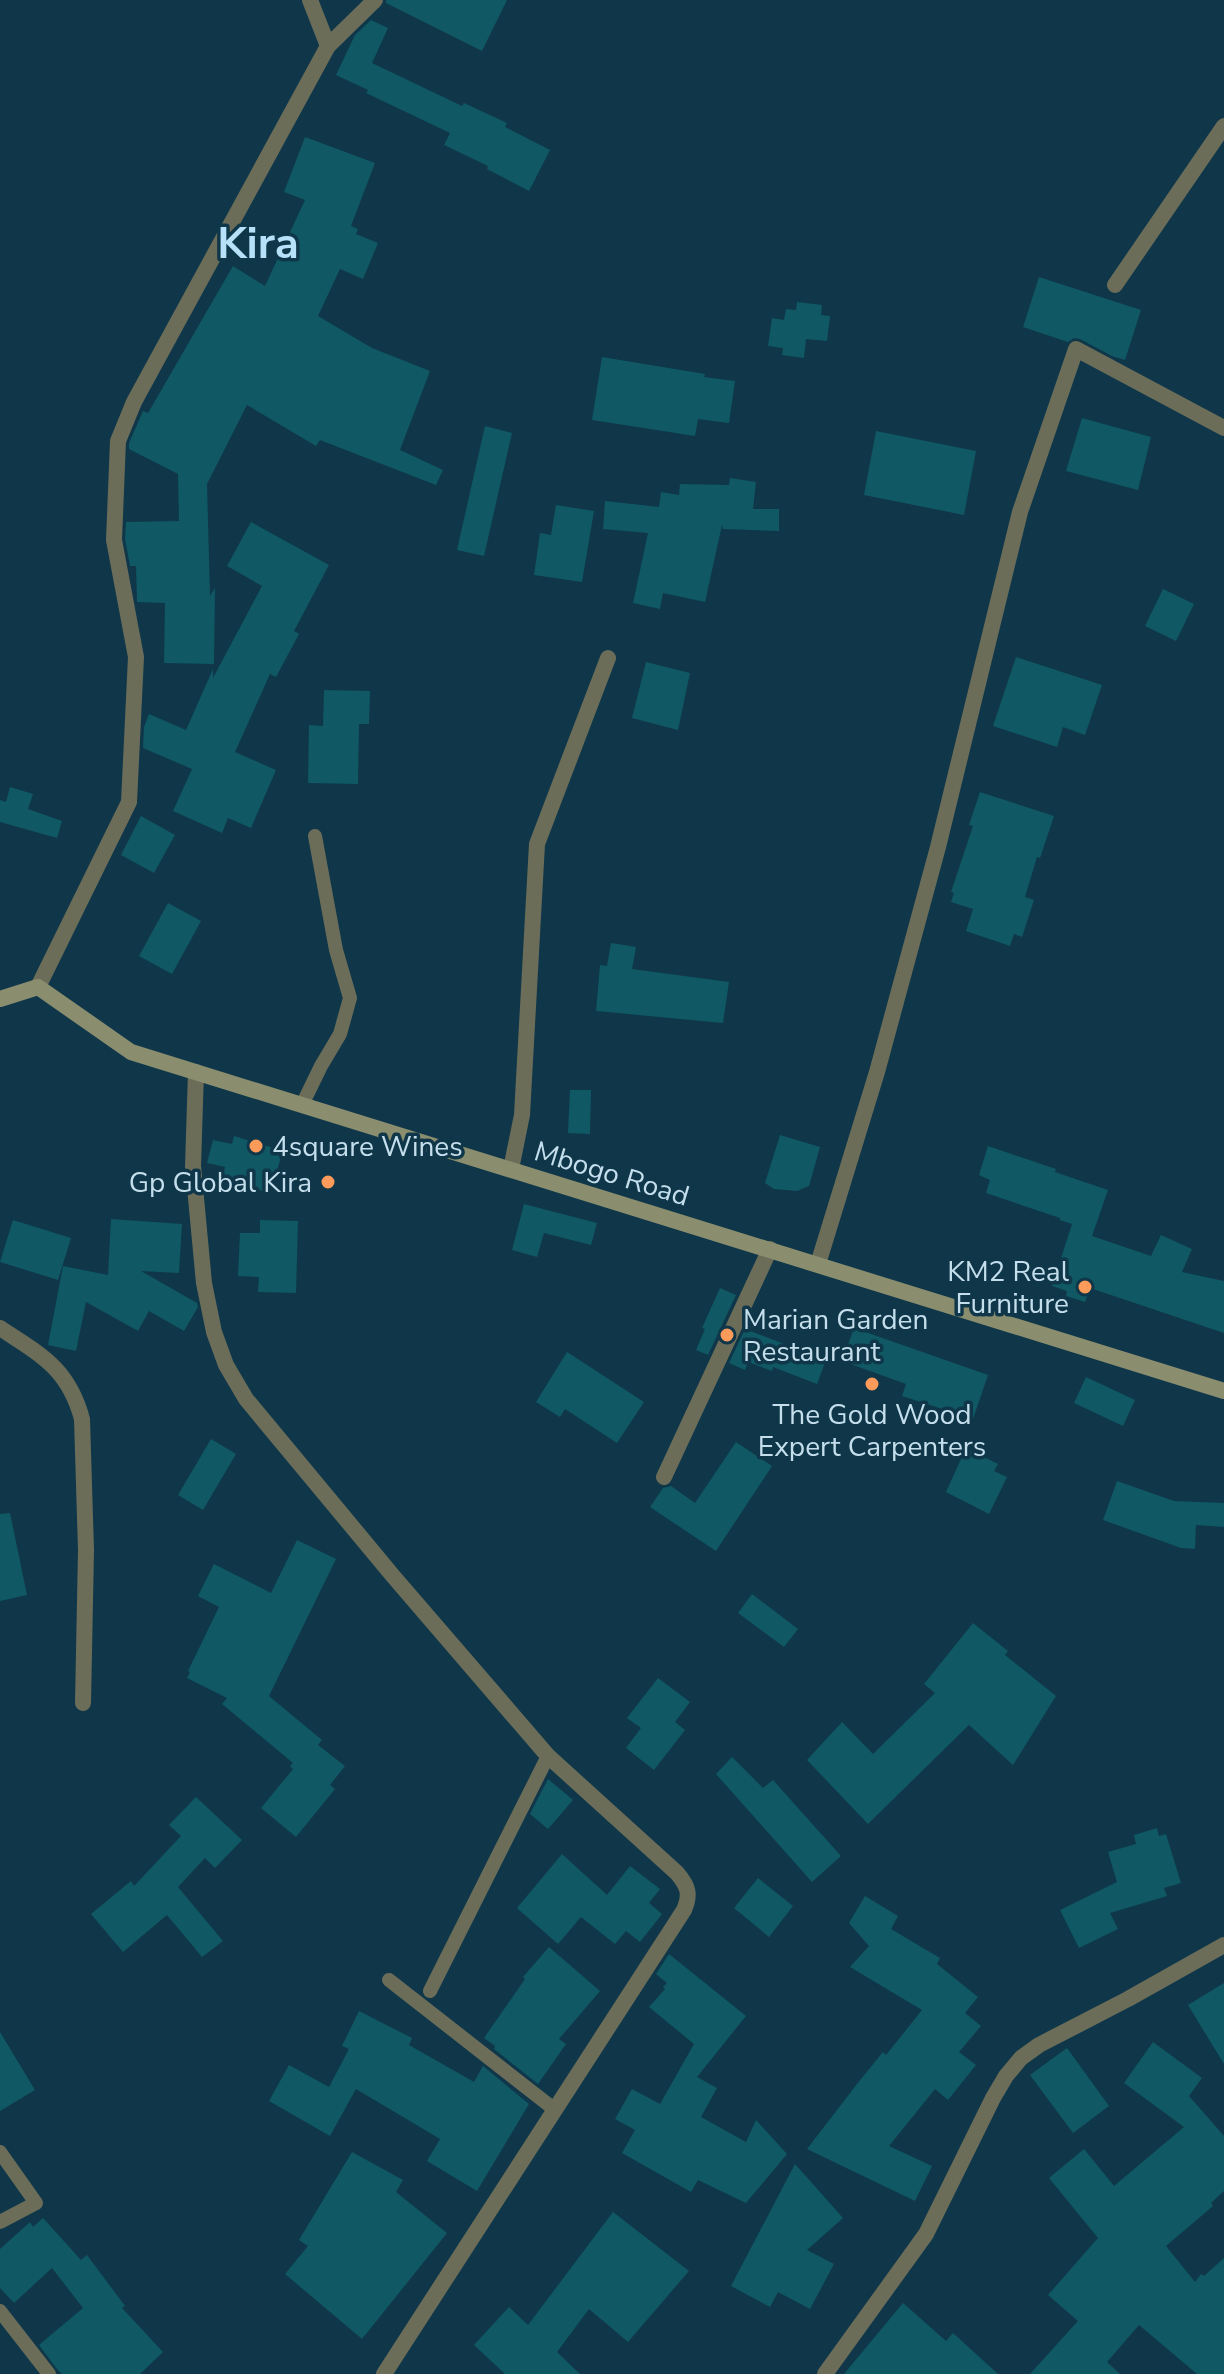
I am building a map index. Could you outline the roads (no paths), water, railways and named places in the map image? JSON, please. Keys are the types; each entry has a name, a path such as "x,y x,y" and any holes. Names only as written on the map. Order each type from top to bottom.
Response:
{"main road":[{"path":"0,999 38,987"},
{"name":"Mbogo Road","path":"38,987 131,1052 1224,1391"}],"street":[{"path":"310,0 328,46"},
{"path":"38,987 129,802 136,657 114,540 118,441 134,402 328,46 375,0"},
{"path":"1115,285 1224,126"},
{"path":"818,1264 877,1072 938,847 1020,512 1076,349 1224,428"},
{"path":"511,1169 522,1115 537,844 608,658"},
{"path":"196,1072 193,1166 204,1283 211,1320 226,1365 246,1399 548,1756 677,1873 689,1892 684,1910 384,2374"},
{"path":"664,1477 770,1249"},
{"path":"0,1328 46,1358 64,1376 77,1399 82,1419 86,1550 83,1703"},
{"path":"825,2374 926,2234 993,2098 1021,2058 1063,2031 1224,1945"}],"lane":[{"path":"302,1105 340,1034 350,998 336,950 315,836"},
{"path":"430,1991 548,1756"},
{"path":"389,1980 554,2109"},
{"path":"0,2152 36,2203 0,2222"},
{"path":"0,2311 49,2374"}],"place":[{"name":"4square Wines","path":"256,1146"},
{"name":"Gp Global Kira","path":"328,1182"},
{"name":"KM2 Real Furniture","path":"1085,1287"},
{"name":"Marian Garden Restaurant","path":"727,1335"},
{"name":"The Gold Wood Expert Carpenters","path":"872,1384"}],"district":[{"name":"Kira","path":"258,243"}]}
